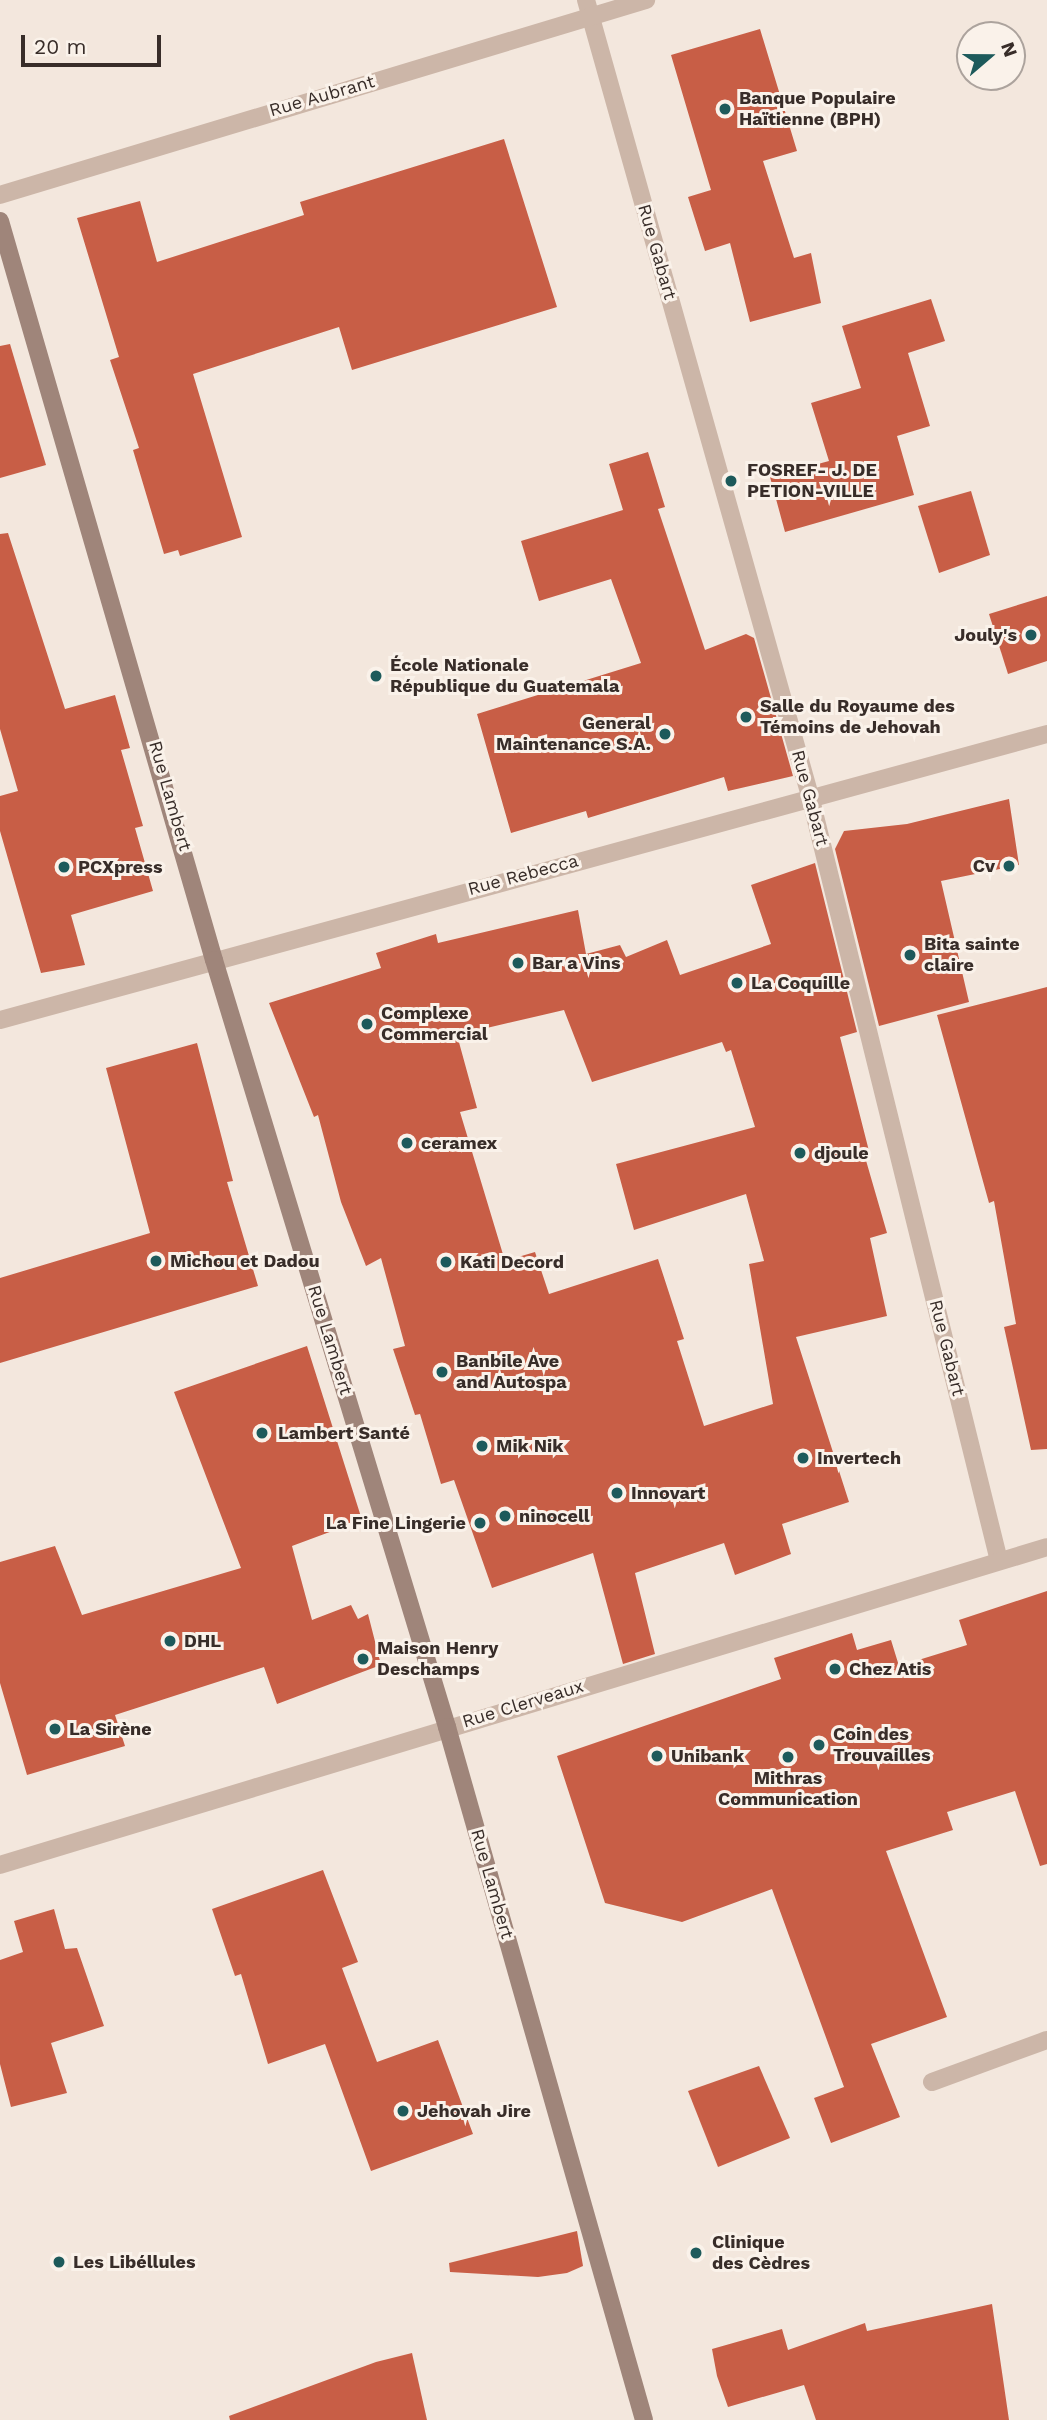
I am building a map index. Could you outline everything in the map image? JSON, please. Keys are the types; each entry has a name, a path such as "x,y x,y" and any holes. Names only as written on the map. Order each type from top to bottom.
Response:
{"street":[{"name":"Rue Aubrant","path":"0,195 588,9 646,0"},
{"name":"Rue Gabart","path":"588,9 810,796 999,1561"},
{"name":"Rue Lambert","path":"0,221 214,960 447,1727 644,2420"},
{"name":"Rue Rebecca","path":"0,1020 810,796 1047,734"},
{"name":"Rue Clerveaux","path":"0,1865 447,1727 1047,1547"},
{"path":"932,2082 1047,2040"}],"building":[{"path":"760,29 797,151 763,161 794,258 811,253 821,303 750,322 730,243 705,251 688,197 711,190 671,55"},
{"path":"504,139 557,307 352,370 339,327 193,374 242,537 180,556 178,550 164,554 133,450 139,448 110,360 119,357 77,218 140,201 157,262 304,215 300,202"},
{"path":"931,299 945,341 908,353 930,426 897,436 914,495 785,532 770,477 829,461 811,403 861,388 842,326"},
{"path":"10,344 46,465 0,478 0,346"},
{"path":"648,452 665,507 658,509 705,650 746,634 754,638 793,776 728,791 724,777 588,818 586,811 511,833 477,714 641,663 611,579 539,601 521,541 623,510 609,464"},
{"path":"971,491 990,555 939,573 918,506"},
{"path":"8,533 65,709 115,695 130,748 121,750 143,826 135,828 153,891 71,915 85,965 41,973 0,831 0,796 18,791 0,729 0,534"},
{"path":"1047,596 1047,661 1008,674 989,614"},
{"path":"1009,799 1019,865 941,881 969,1002 879,1026 835,849 844,831 907,824"},
{"path":"815,863 857,1032 840,1037 870,1155 865,1157 887,1233 870,1238 887,1316 796,1337 849,1502 782,1524 791,1554 735,1575 724,1543 635,1573 655,1654 623,1664 593,1553 492,1588 454,1480 441,1484 420,1414 415,1415 393,1349 405,1346 381,1258 366,1266 341,1202 318,1115 314,1117 269,1003 381,968 376,953 436,934 438,943 578,910 586,954 620,945 626,957 667,940 680,975 771,944 751,885","holes":["564,1010 592,1082 722,1042 726,1052 731,1050 755,1127 616,1164 634,1230 746,1194 764,1261 749,1264 773,1404 704,1426 677,1341 684,1339 658,1259 549,1294 535,1252 505,1261 460,1112 477,1108 457,1035"]},
{"path":"1047,987 1047,1449 1031,1450 1004,1327 1016,1324 994,1201 989,1203 937,1015"},
{"path":"197,1043 233,1181 227,1182 258,1286 0,1363 0,1278 150,1233 106,1068"},
{"path":"307,1346 362,1520 292,1546 312,1620 351,1605 358,1619 368,1614 381,1665 277,1704 264,1667 115,1715 125,1746 27,1775 0,1683 0,1562 55,1546 82,1615 241,1568 174,1392"},
{"path":"1047,1591 1047,1864 1040,1866 1015,1791 947,1812 953,1830 886,1851 947,2017 871,2044 900,2117 831,2143 814,2098 844,2087 772,1889 682,1922 605,1903 557,1756 781,1679 774,1658 852,1633 857,1650 891,1640 899,1666 967,1645 959,1620"},
{"path":"323,1870 358,1962 342,1968 377,2062 438,2040 473,2134 371,2171 325,2044 268,2064 241,1974 235,1976 212,1909"},
{"path":"54,1909 65,1949 77,1948 104,2026 51,2043 67,2093 11,2107 0,2064 0,1960 23,1952 14,1921"},
{"path":"759,2066 790,2138 718,2167 688,2091"},
{"path":"577,2231 583,2266 567,2273 538,2277 450,2272 449,2263"},
{"path":"992,2304 1009,2420 816,2420 804,2385 728,2407 717,2376 712,2349 782,2329 788,2350 865,2323 867,2331"},
{"path":"412,2353 427,2420 230,2420 229,2416 376,2362"}],"place":[{"name":"Banque Populaire Haïtienne (BPH)","path":"725,109"},
{"name":"FOSREF- J. DE PETION-VILLE","path":"731,481"},
{"name":"Jouly's","path":"1031,635"},
{"name":"École Nationale République du Guatemala","path":"376,676"},
{"name":"Salle du Royaume des Témoins de Jehovah","path":"746,717"},
{"name":"General Maintenance S.A.","path":"665,734"},
{"name":"Cv","path":"1009,866"},
{"name":"PCXpress","path":"64,867"},
{"name":"Bita sainte claire","path":"910,955"},
{"name":"Bar a Vins","path":"518,963"},
{"name":"La Coquille","path":"737,983"},
{"name":"Complexe Commercial","path":"367,1024"},
{"name":"ceramex","path":"407,1143"},
{"name":"djoule","path":"800,1153"},
{"name":"Michou et Dadou","path":"156,1261"},
{"name":"Kati Decord","path":"446,1262"},
{"name":"Banbile Ave and Autospa","path":"442,1372"},
{"name":"Lambert Santé","path":"262,1433"},
{"name":"Mik Nik","path":"482,1446"},
{"name":"Invertech","path":"803,1458"},
{"name":"Innovart","path":"617,1493"},
{"name":"ninocell","path":"505,1516"},
{"name":"La Fine Lingerie","path":"480,1523"},
{"name":"DHL","path":"170,1641"},
{"name":"Maison Henry Deschamps","path":"363,1659"},
{"name":"Chez Atis","path":"835,1669"},
{"name":"La Sirène","path":"55,1729"},
{"name":"Coin des Trouvailles","path":"819,1745"},
{"name":"Unibank","path":"657,1756"},
{"name":"Mithras Communication","path":"788,1757"},
{"name":"Jehovah Jire","path":"403,2111"},
{"name":"Clinique des Cèdres","path":"696,2253"},
{"name":"Les Libéllules","path":"59,2262"}]}
